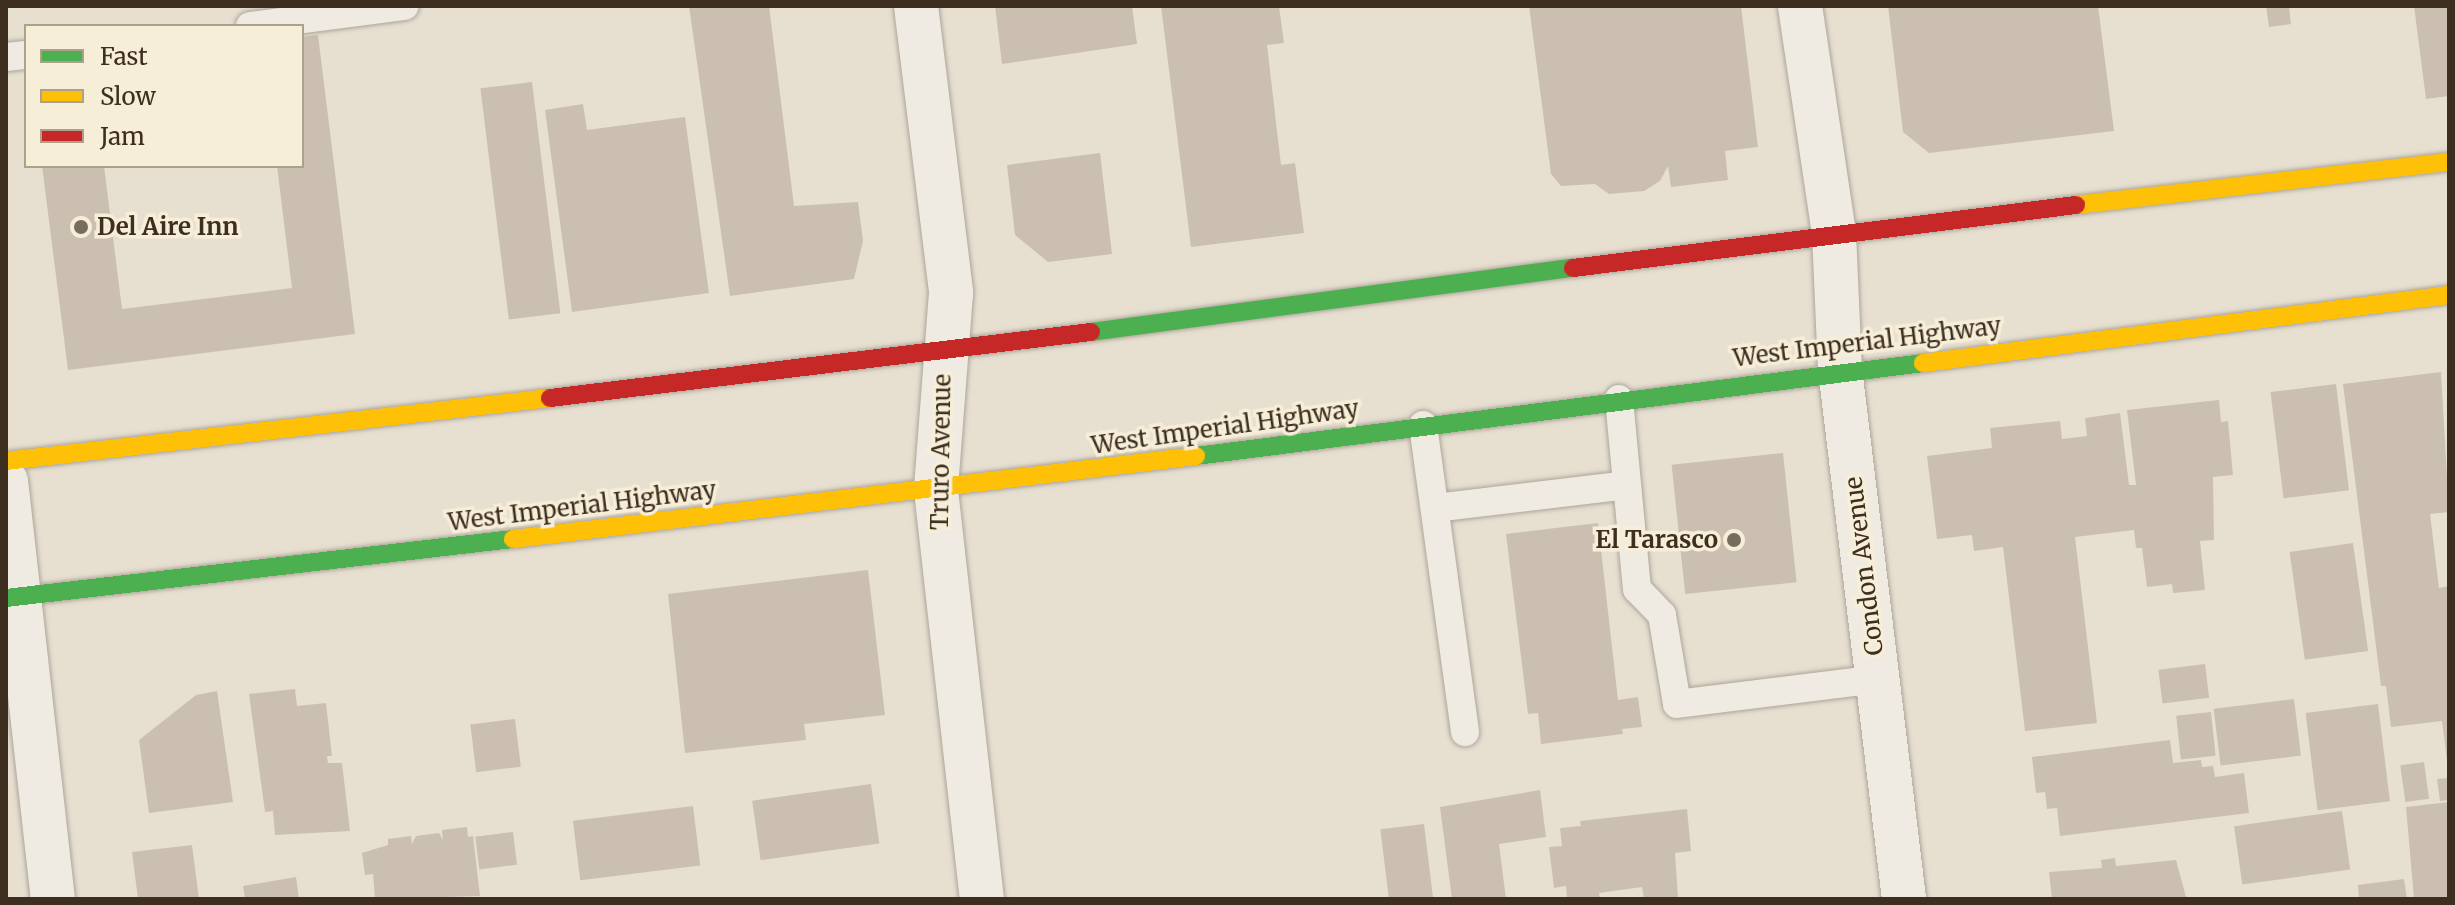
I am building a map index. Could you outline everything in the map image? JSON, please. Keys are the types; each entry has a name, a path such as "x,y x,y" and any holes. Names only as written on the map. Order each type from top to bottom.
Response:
{"main road":[{"path":"6,461 943,352 1834,233 2449,162"},
{"name":"West Imperial Highway","path":"13,597 936,490 1840,369 2449,295"}],"street":[{"name":"Truro Avenue","path":"916,6 951,293 943,352 936,490 982,899"},
{"name":"Condon Avenue","path":"1800,6 1834,233 1840,369 1904,899"},
{"path":"6,481 13,597 53,899"}],"lane":[{"path":"266,24 405,6"},
{"path":"1619,399 1637,589 1662,615 1677,704 1877,679"},
{"path":"1423,425 1465,732"},
{"path":"1435,508 1627,485"}],"building":[{"path":"689,6 769,6 794,206 858,202 863,241 854,279 730,296"},
{"path":"995,6 1132,6 1137,44 1002,64"},
{"path":"1161,6 1279,6 1284,43 1267,45 1281,165 1295,163 1304,233 1191,247"},
{"path":"1529,6 1741,6 1758,147 1725,151 1728,180 1671,187 1668,166 1660,181 1644,191 1609,194 1595,184 1561,186 1551,174"},
{"path":"1888,6 2098,6 2114,131 1929,153 1903,132"},
{"path":"2266,6 2289,6 2291,24 2269,27"},
{"path":"2414,6 2449,6 2449,96 2426,99"},
{"name":"Del Aire Inn","path":"318,35 355,334 68,370 42,168 104,168 122,309 292,288 277,168 304,168 304,37"},
{"path":"532,82 560,313 509,320 480,88"},
{"path":"583,104 587,130 685,117 709,293 572,312 545,110"},
{"path":"1100,153 1112,254 1048,262 1015,235 1007,165"},
{"path":"2441,372 2449,512 2430,514 2439,588 2449,586 2447,760 2442,721 2391,727 2386,686 2381,686 2343,384"},
{"path":"2336,384 2349,490 2284,498 2270,392"},
{"path":"2219,400 2221,422 2228,421 2233,475 2213,477 2214,540 2200,541 2205,590 2173,593 2172,584 2147,587 2142,548 2136,548 2134,530 2075,537 2097,723 2025,731 2003,547 1974,551 1972,535 1937,539 1927,456 1992,448 1990,428 2060,421 2062,439 2087,436 2085,418 2120,413 2129,485 2136,485 2127,410"},
{"name":"El Tarasco","path":"1783,453 1797,582 1685,594 1672,465"},
{"path":"1598,523 1618,700 1638,697 1642,727 1622,729 1623,734 1541,744 1538,713 1528,714 1506,534"},
{"path":"2353,543 2368,651 2305,660 2290,552"},
{"path":"868,570 885,715 804,724 806,740 685,753 668,594"},
{"path":"2205,664 2209,698 2162,703 2158,670"},
{"path":"295,689 297,706 326,703 332,756 327,756 328,763 342,763 350,831 275,835 273,811 265,812 249,694"},
{"path":"217,691 233,802 149,813 139,740 196,695"},
{"path":"2294,699 2301,756 2221,765 2214,709"},
{"path":"2378,704 2390,801 2317,810 2306,713"},
{"path":"2211,712 2216,756 2181,759 2176,716"},
{"path":"515,719 521,767 476,772 470,724"},
{"path":"2170,740 2173,763 2201,760 2202,767 2213,766 2215,777 2244,773 2249,813 2060,836 2057,808 2047,809 2045,792 2036,793 2032,757"},
{"path":"2424,762 2429,799 2405,802 2400,765"},
{"path":"2449,778 2449,800 2440,801 2437,779"},
{"path":"871,784 879,843 761,860 752,801"},
{"path":"1540,790 1546,837 1499,844 1506,899 1452,899 1440,807"},
{"path":"2449,802 2449,899 2414,899 2406,807"},
{"path":"693,806 700,866 580,880 573,821"},
{"path":"1687,809 1691,851 1675,853 1678,897 1644,899 1642,887 1599,893 1600,899 1567,899 1566,886 1554,888 1549,847 1562,846 1560,828 1581,826 1580,821"},
{"path":"2342,811 2350,869 2242,885 2234,826"},
{"path":"1424,824 1433,899 1389,899 1380,829"},
{"path":"467,827 468,837 473,836 480,896 375,899 373,874 365,875 362,853 388,845 388,839 411,836 412,844 416,836 439,833 443,840 442,830"},
{"path":"513,832 517,865 479,869 475,837"},
{"path":"192,845 199,899 138,899 132,852"},
{"path":"2115,858 2116,866 2176,860 2186,897 2052,899 2049,872 2102,868 2101,860"},
{"path":"296,877 299,899 245,899 243,886"},
{"path":"2404,879 2407,899 2359,899 2358,885"}],"traffic: fast":[{"path":"1091,332 1573,268"},
{"path":"1196,456 1923,363"},
{"path":"6,598 513,539"}],"traffic: slow":[{"path":"2076,205 2449,162"},
{"path":"1923,363 2449,295"},
{"path":"6,461 550,398"},
{"path":"513,539 1196,456"}],"traffic: jam":[{"path":"1573,268 2076,205"},
{"path":"550,398 1091,332"}],"place":[{"name":"Del Aire Inn","path":"81,227"},
{"name":"El Tarasco","path":"1734,540"}]}
